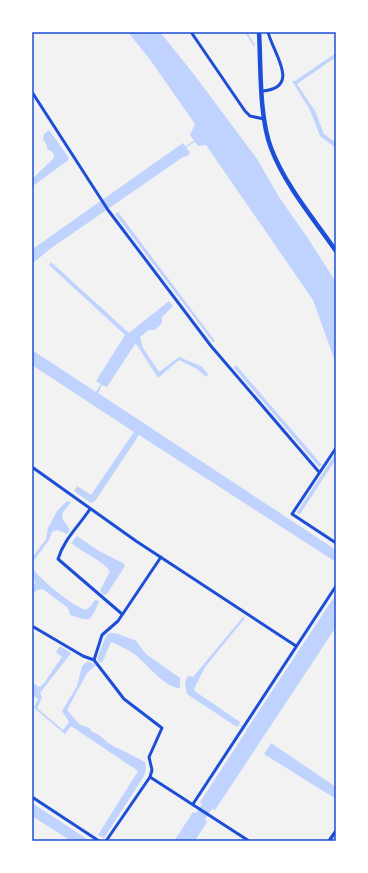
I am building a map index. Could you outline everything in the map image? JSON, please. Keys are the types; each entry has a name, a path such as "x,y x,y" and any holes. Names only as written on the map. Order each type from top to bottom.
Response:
{"main road":[{"path":"259,32 264,119 270,146 281,170 336,251"}],"street":[{"path":"191,32 245,111 250,116 264,119"},
{"path":"262,91 271,91 278,87 284,79 284,71 268,32"},
{"path":"32,92 108,210 211,346 319,472"},
{"path":"336,448 292,514 336,543"},
{"path":"32,467 90,509 296,646"},
{"path":"90,509 76,530 68,537 58,559 122,614"},
{"path":"94,660 102,635 118,622 161,557"},
{"path":"192,804 336,586"},
{"path":"32,626 83,656 94,660 124,699 162,728 150,757 152,770 150,777 106,841"},
{"path":"150,777 249,841"},
{"path":"32,797 99,841"},
{"path":"329,841 336,831"}],"water":[{"path":"128,32 160,32 196,77 257,159 279,197 336,282 336,364 313,300 206,145 198,146 190,135 195,124 151,61"},
{"path":"336,53 336,57 297,84 315,111 324,134 336,143 336,148 320,136 310,110 292,81 295,81"},
{"path":"49,130 69,158 33,186 32,179 54,158 53,152 47,149 47,145 43,139 44,134"},
{"path":"183,143 190,153 186,157 183,157 50,249 32,264 32,250 34,248"},
{"path":"118,212 215,341 213,342 115,214"},
{"path":"51,262 129,333 169,301 173,306 162,317 162,323 155,330 149,330 140,337 143,348 159,372 179,357 201,366 208,374 206,377 197,369 179,360 158,378 135,344 107,387 102,385 98,393 336,550 336,562 139,435 95,501 91,503 74,491 77,486 91,495 134,432 32,365 32,350 96,392 101,384 96,381 125,335 49,265"},
{"path":"236,365 322,465 319,467 234,368"},
{"path":"336,453 336,459 300,514 298,514 297,512"},
{"path":"67,501 71,502 63,512 62,518 70,530 67,534 57,530 52,532 49,540 32,563 32,558 46,539 48,528 57,511"},
{"path":"77,536 99,551 123,563 125,566 107,594 104,595 100,591 110,571 102,563 71,543"},
{"path":"32,568 57,592 80,608 86,610 95,600 99,601 90,619 83,619 70,615 68,608 43,589 37,590 32,595 32,587 35,583"},
{"path":"336,594 336,627 215,810 212,809 205,819 207,822 195,841 174,841 193,812 196,813 202,804 200,802 247,730 238,725 237,727 187,694 185,682 188,676 193,677 243,617 245,618 205,667 194,689 196,692 240,722 239,724 247,729"},
{"path":"109,633 119,634 135,640 146,654 180,678 180,688 167,684 136,656 126,649 111,642 102,663 99,662 97,659 105,638"},
{"path":"60,646 71,653 40,693 42,698 37,708 63,730 69,722 62,711 77,686 82,666 88,661 96,665 87,673 67,710 79,724 89,728 92,732 98,734 113,746 145,762 146,769 144,776 104,838 98,835 138,771 71,726 65,734 34,708 38,699 32,695 32,683 40,687 44,683 62,657 56,652"},
{"path":"271,743 336,787 336,799 264,754"},
{"path":"32,803 90,841 71,841 32,816"}],"waterway":[{"path":"246,32 254,45"},
{"path":"185,148 196,140"}]}
